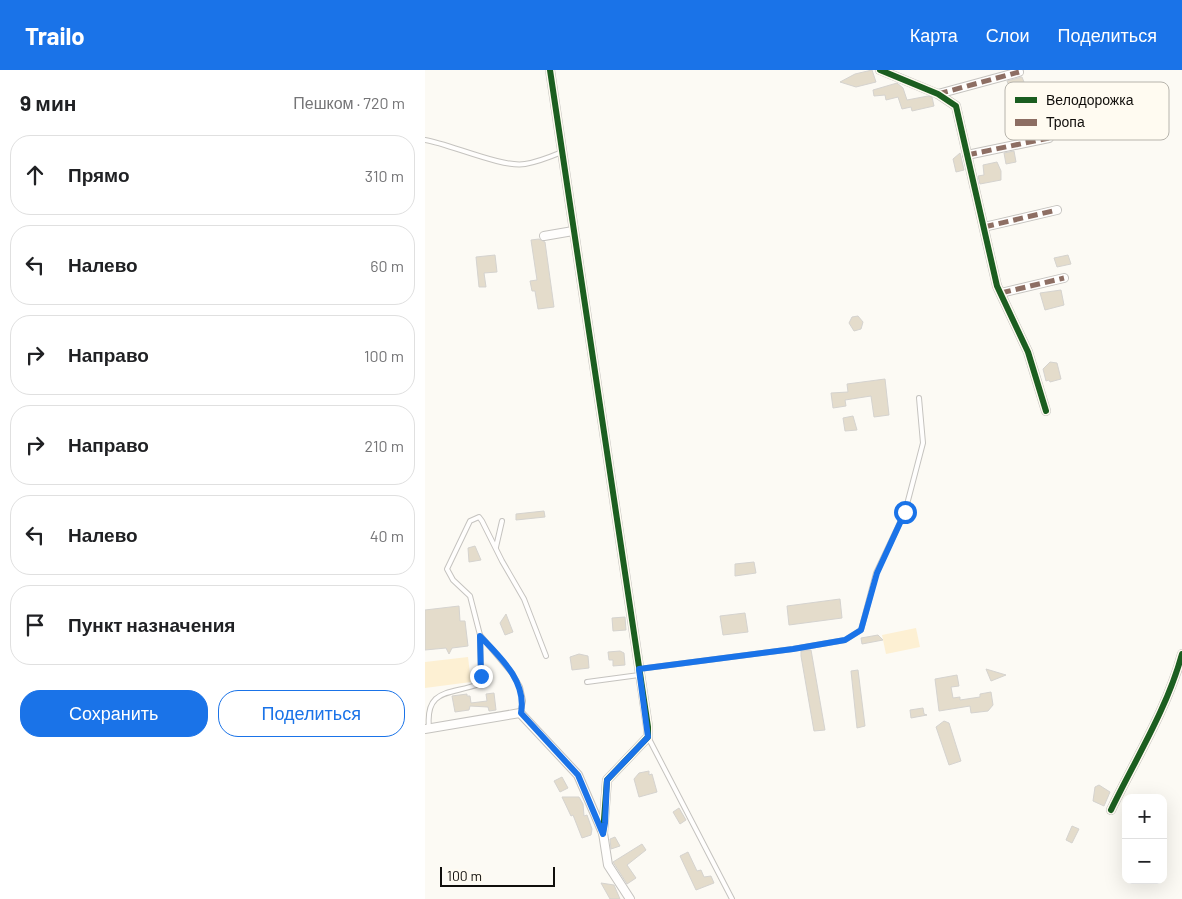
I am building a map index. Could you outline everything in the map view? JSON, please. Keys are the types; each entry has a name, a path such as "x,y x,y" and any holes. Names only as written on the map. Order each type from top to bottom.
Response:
{"street":[{"path":"550,70 640,672 648,737 607,780 603,834"},
{"path":"880,70 938,94 956,106 997,286 1028,352 1046,411"},
{"path":"938,94 1019,72"},
{"path":"967,155 1039,140"},
{"path":"984,228 1057,210"},
{"path":"544,236 573,231"},
{"path":"1001,293 1064,278"},
{"path":"1111,810 1152,728 1176,674 1182,654"},
{"path":"427,728 521,713 578,775 603,834 608,865 630,899"}],"lane":[{"path":"425,140 523,165 543,160 562,152"},
{"path":"587,682 845,640 861,630 877,573 905,512 917,470 923,443 919,398"},
{"path":"427,728 427,716 431,703 439,694 479,684 481,676 480,636 470,596 453,580 447,569 452,564 470,521 474,518 479,518 482,521 501,561 524,599 546,656"},
{"path":"496,547 502,521"},
{"path":"480,636 512,673 520,687 523,701 521,713"},
{"path":"648,737 732,899"}],"shaded area":[{"path":"916,628 920,647 886,654 882,635"},
{"path":"468,657 471,682 425,688 425,662"}],"building":[{"path":"872,70 876,82 856,87 840,82 855,74"},
{"path":"1022,77 1024,82 1007,82"},
{"path":"897,83 903,88 907,100 928,96 932,97 934,106 912,111 911,107 902,109 898,97 886,100 885,95 874,96 873,90"},
{"path":"1014,151 1016,162 1006,164 1004,153"},
{"path":"960,153 964,170 956,172 953,159"},
{"path":"997,162 1001,171 1001,180 980,184 978,176 984,175 983,165"},
{"path":"539,239 545,242 554,307 538,309 535,291 532,291 530,281 537,280 531,240"},
{"path":"495,255 497,272 484,273 486,287 479,287 476,257"},
{"path":"1068,255 1071,264 1057,267 1054,258"},
{"path":"1061,290 1064,305 1045,310 1040,293"},
{"path":"858,316 863,322 861,329 854,331 849,323 852,317"},
{"path":"1050,362 1057,363 1061,379 1050,382 1049,380 1046,381 1043,369"},
{"path":"885,379 889,415 874,417 871,396 845,400 846,406 833,408 831,393 848,392 847,384"},
{"path":"853,416 857,430 845,431 843,418"},
{"path":"544,511 545,517 516,520 516,514"},
{"path":"475,546 481,560 469,562 468,548"},
{"path":"754,562 756,573 735,576 735,564"},
{"path":"840,599 842,618 789,625 787,606"},
{"path":"459,606 460,621 465,621 468,646 452,648 449,654 446,648 425,650 425,610"},
{"path":"745,613 748,632 723,635 720,616"},
{"path":"506,614 513,632 505,635 500,623"},
{"path":"625,617 626,630 613,631 612,618"},
{"path":"878,635 883,640 862,644 861,638"},
{"path":"811,650 825,730 814,731 801,656 801,651"},
{"path":"620,651 624,653 625,665 613,666 613,660 609,660 608,652"},
{"path":"579,654 588,656 589,668 572,670 570,657"},
{"path":"986,669 1006,675 991,681"},
{"path":"858,670 865,726 857,728 851,671"},
{"path":"957,675 959,686 951,687 953,698 960,697 960,700 980,697 980,694 991,692 993,705 988,711 971,713 970,706 939,711 935,679"},
{"path":"494,693 496,710 489,711 488,707 470,706 469,710 455,712 452,696 467,694 467,696 470,696 471,703 487,701 486,694"},
{"path":"923,708 924,714 927,715 911,718 910,710"},
{"path":"944,721 949,723 961,761 949,765 936,727"},
{"path":"649,771 649,775 652,774 657,792 639,797 634,779 639,773"},
{"path":"562,777 568,788 560,792 554,781"},
{"path":"1099,785 1110,792 1104,806 1093,801 1095,787"},
{"path":"562,797 579,797 583,804 584,816 587,815 592,829 591,835 582,838 573,815 571,816"},
{"path":"679,808 686,820 680,824 673,812"},
{"path":"1072,826 1079,829 1072,843 1066,840"},
{"path":"615,837 620,846 611,849 610,839"},
{"path":"642,844 646,850 627,865 636,878 627,884 613,862"},
{"path":"688,852 697,871 701,870 704,877 711,876 714,883 696,890 680,856"},
{"path":"601,883 614,885 620,899 610,899"}],"marked path":[{"path":"938,94 1019,72"},
{"path":"967,155 1039,140"},
{"path":"984,227 1057,210"},
{"path":"1001,293 1064,278"}],"cycle path":[{"path":"550,70 648,727 648,737 607,780 603,833"},
{"path":"880,70 938,94 956,106 997,286 1028,352 1046,411"},
{"path":"1111,810 1168,695 1182,654"}],"route":[{"path":"481,676 480,636 512,673 520,687 523,701 521,713 578,775 603,834 607,780 641,745 649,733 639,669 793,649 845,640 861,630 865,621 870,591 905,512"}]}
